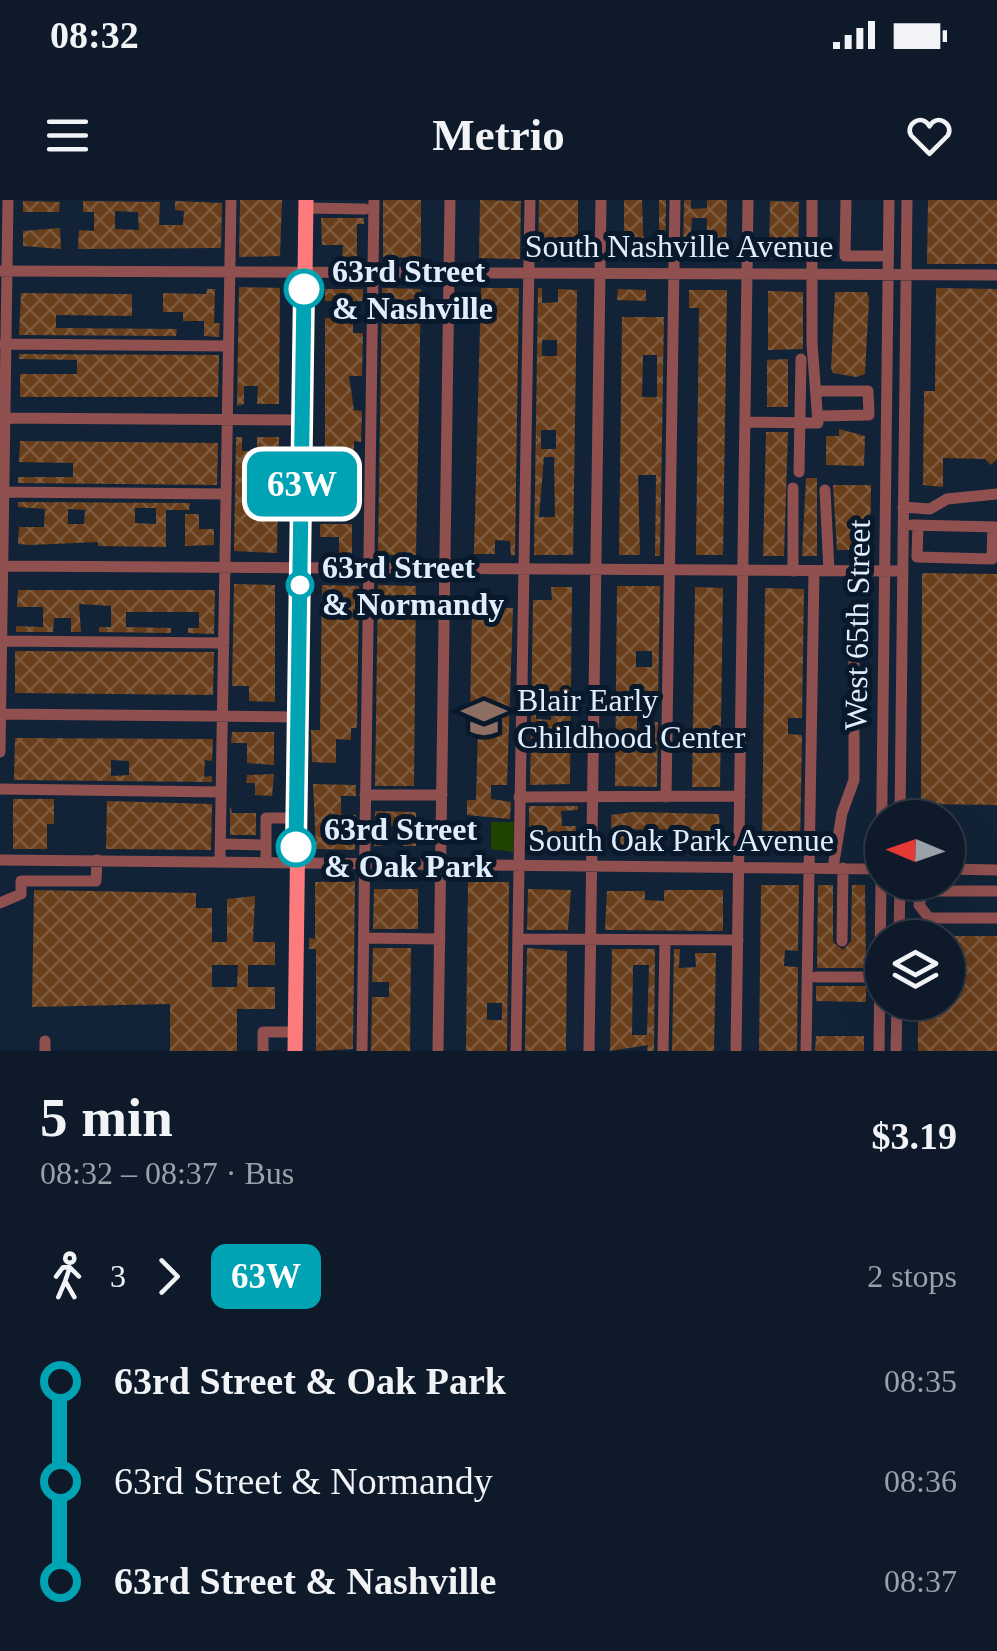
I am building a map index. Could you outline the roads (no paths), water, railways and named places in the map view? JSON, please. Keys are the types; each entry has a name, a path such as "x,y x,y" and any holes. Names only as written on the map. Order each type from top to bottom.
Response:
{"main road":[{"path":"294,1051 306,204"}],"street":[{"path":"0,752 8,200"},
{"path":"220,860 231,200"},
{"path":"438,1051 450,200"},
{"path":"516,1051 530,200"},
{"path":"589,1051 601,200"},
{"path":"666,796 675,200"},
{"path":"736,1051 748,200"},
{"path":"745,422 818,423 819,391 812,344 812,200"},
{"path":"846,200 845,256 888,256"},
{"name":"West 65th Street","path":"883,800 889,200"},
{"name":"West 65th Street","path":"900,800 907,200"},
{"path":"306,204 370,204 373,272 362,1051"},
{"name":"South Nashville Avenue","path":"4,271 997,275"},
{"path":"3,344 228,346"},
{"path":"799,472 801,359"},
{"path":"818,416 869,416 868,391 819,391"},
{"path":"3,418 303,420"},
{"path":"793,488 793,572"},
{"path":"824,490 829,571"},
{"path":"2,492 226,494"},
{"path":"903,507 930,509 947,499 997,494"},
{"path":"903,525 918,525 995,527 992,558 917,557 918,525"},
{"path":"2,566 902,571"},
{"path":"806,1051 814,571"},
{"path":"842,941 838,868 842,813 854,780 854,614"},
{"path":"1,641 224,643"},
{"path":"0,714 298,717"},
{"path":"0,789 222,792"},
{"path":"365,794 442,795"},
{"path":"520,796 740,796"},
{"path":"266,860 266,818 296,818"},
{"path":"221,844 266,844"},
{"name":"South Oak Park Avenue","path":"0,860 865,869"},
{"path":"0,903 21,894 21,881 96,881 97,860"},
{"path":"965,869 997,870"},
{"path":"997,891 931,891 922,895 919,905 929,918 997,918"},
{"path":"364,938 440,940"},
{"path":"518,938 738,940"},
{"path":"663,1051 665,940"},
{"path":"816,977 865,977"},
{"name":"West 65th Street","path":"879,1020 879,1051"},
{"path":"896,1051 897,1020"},
{"path":"263,1051 263,1032 295,1032"}],"place":[{"name":"63rd Street & Nashville","path":"304,289"},
{"name":"63rd Street & Normandy","path":"300,585"},
{"name":"Blair Early Childhood Center","path":"484,718"},
{"name":"63rd Street & Oak Park","path":"296,847"}]}
